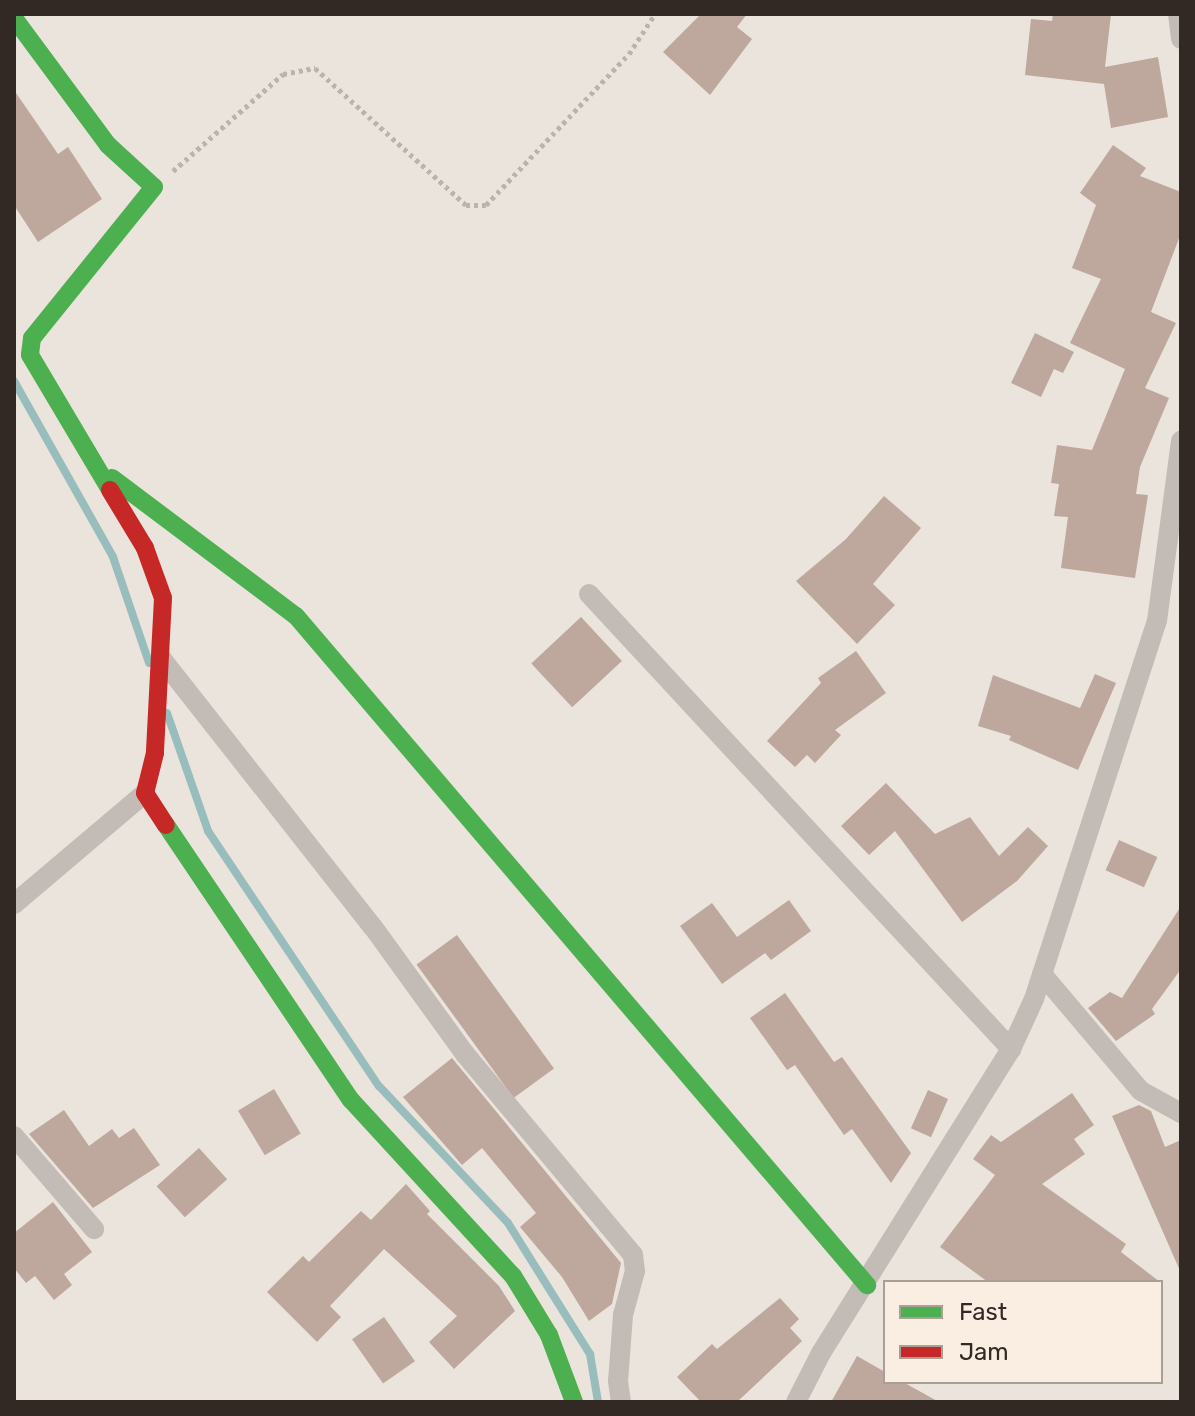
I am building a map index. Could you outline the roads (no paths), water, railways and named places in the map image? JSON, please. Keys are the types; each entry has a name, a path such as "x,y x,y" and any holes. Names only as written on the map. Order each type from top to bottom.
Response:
{"street":[{"path":"1178,14 1181,39"},
{"path":"14,18 108,145 154,187 32,338 30,355 39,377 102,470 145,548 163,598 155,753 145,793 14,904"},
{"path":"796,1402 821,1353 867,1285 1011,1049 1042,974 1157,621 1181,441"},
{"path":"102,470 296,616 867,1285"},
{"path":"589,594 1011,1049"},
{"path":"161,658 373,927 465,1054 633,1255 635,1271 620,1354 621,1402"},
{"path":"145,793 351,1100 513,1276 549,1335 574,1402"},
{"path":"1042,974 1141,1091 1181,1113"},
{"path":"14,1136 94,1229"}],"waterway":[{"path":"14,381 113,557 149,663"},
{"path":"167,713 208,831 379,1086 508,1223 590,1354 598,1402"}]}
